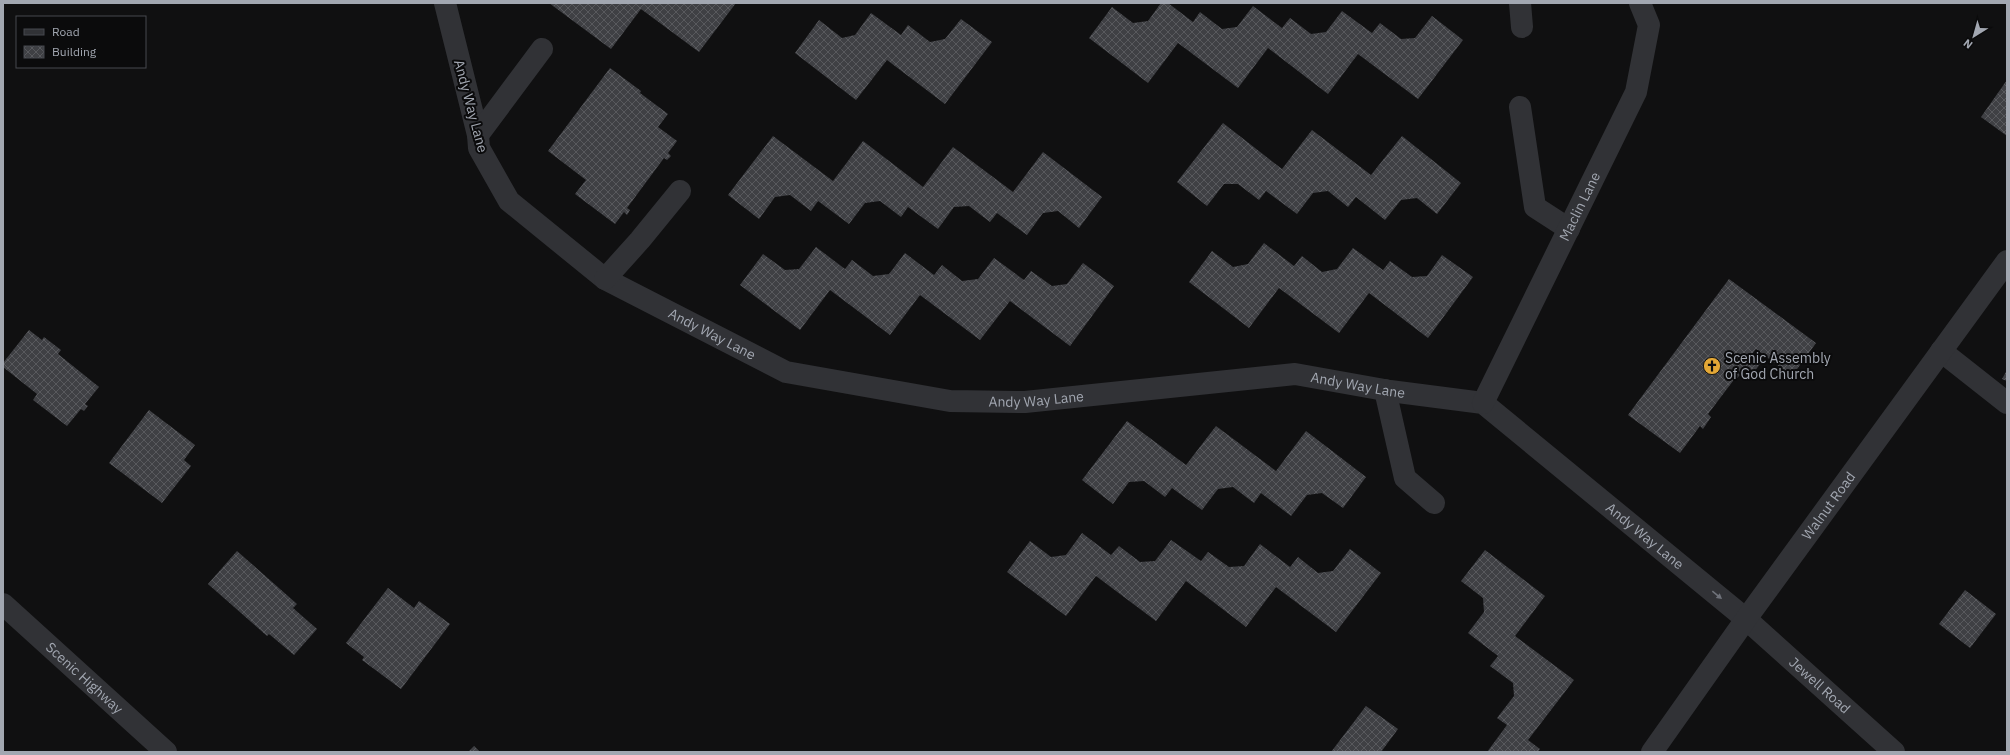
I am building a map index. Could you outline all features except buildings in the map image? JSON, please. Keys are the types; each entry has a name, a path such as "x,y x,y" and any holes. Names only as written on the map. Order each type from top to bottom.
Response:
{"street":[{"name":"Andy Way Lane","path":"445,3 478,135 479,148 509,201 605,279 786,372 950,401 1025,402 1295,374 1385,390 1484,403 1746,619"},
{"path":"1520,3 1522,27"},
{"name":"Maclin Lane","path":"1484,403 1636,92 1649,25 1640,3"},
{"path":"478,135 542,49"},
{"path":"1520,107 1535,207 1569,230"},
{"path":"605,279 680,191"},
{"name":"Walnut Road","path":"1652,752 1746,619 2007,261"},
{"path":"1941,351 2007,403"},
{"path":"1385,390 1404,478 1434,502"},
{"name":"Scenic Highway","path":"3,604 166,752"},
{"name":"Jewell Road","path":"1746,619 1894,752"}],"place":[{"name":"Scenic Assembly of God Church","path":"1712,366"}]}
